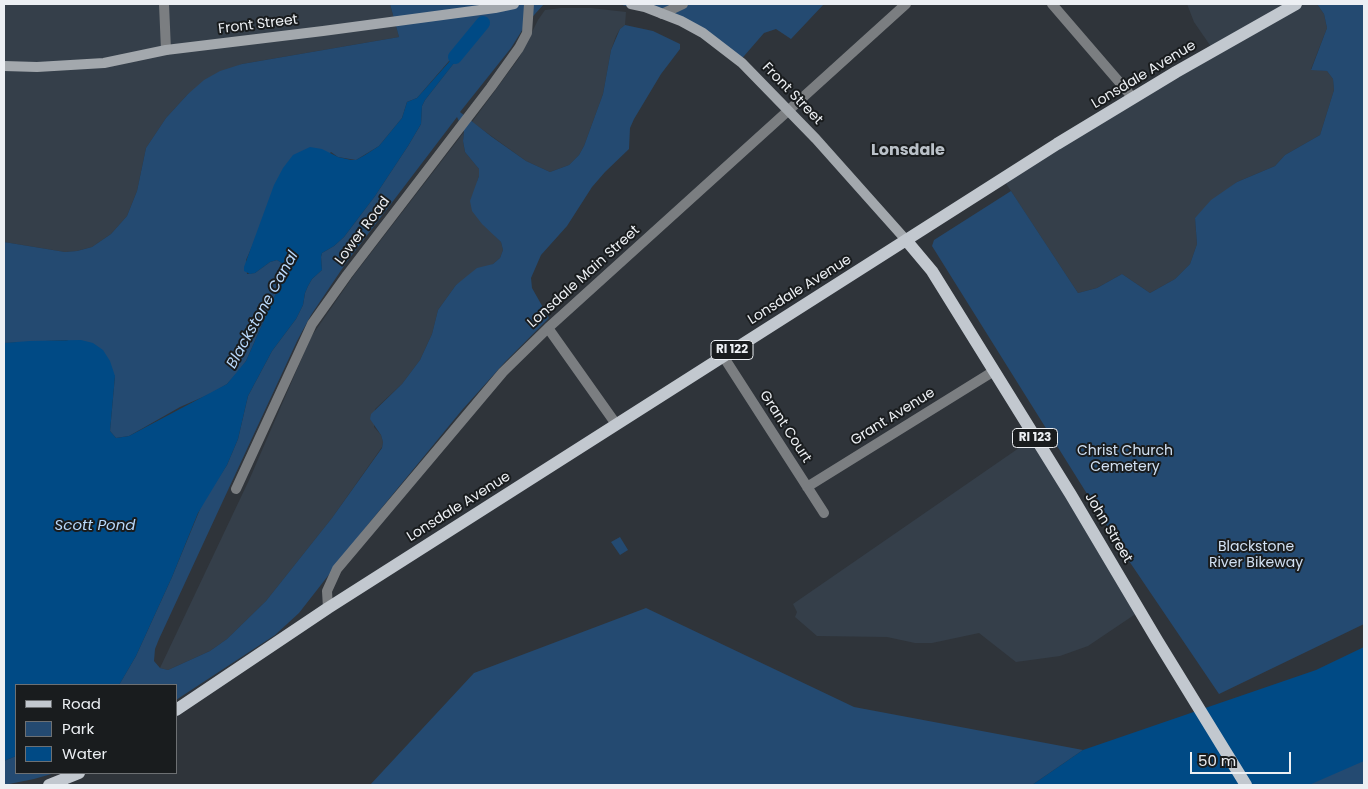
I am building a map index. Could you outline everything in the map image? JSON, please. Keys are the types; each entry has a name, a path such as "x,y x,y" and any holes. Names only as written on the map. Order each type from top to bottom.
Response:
{"main road":[{"name":"Front Street","path":"4,66 37,67 104,64 166,50 514,4"},
{"name":"Front Street","path":"631,4 646,7 681,21 703,34 742,63 789,110 906,240"},
{"name":"Lonsdale Avenue","path":"178,709 328,608 906,240 1133,98 1296,4"},
{"name":"John Street","path":"906,240 932,271 1071,495 1246,785"},
{"path":"49,785 76,774"}],"street":[{"path":"164,4 166,50"},
{"name":"Lower Road","path":"236,489 312,324 519,48 526,33 529,4"},
{"path":"662,14 683,4"},
{"name":"Lonsdale Main Street","path":"328,608 327,590 337,569 503,372 548,328 906,4"},
{"path":"1052,4 1133,98"},
{"path":"548,328 616,424"},
{"name":"Grant Court","path":"723,356 824,512"},
{"name":"Grant Avenue","path":"807,487 994,371"}],"shaded area":[{"path":"4,4 390,4 399,37 242,64 188,94 166,118 146,148 137,191 127,216 111,234 92,247 65,252 4,242"},
{"path":"1187,4 1317,4 1324,14 1327,28 1311,69 1327,71 1333,79 1334,90 1320,135 1285,155 1275,166 1237,182 1195,218 1197,244 1190,264 1175,279 1150,293 1122,274 1097,288 1078,293 1005,182 1214,51 1194,22"},
{"path":"591,8 626,12 625,25 616,36 611,50 603,94 584,146 579,155 569,165 550,172 526,161 472,122 519,58 545,10"},
{"path":"464,132 465,152 479,169 477,182 495,236 501,242 503,250 500,258 456,285 438,310 432,334 420,360 402,384 375,409 374,427 381,435 382,447 332,518 266,601 227,639 210,651 168,670 160,668 250,478 311,337 354,275"},
{"path":"1032,439 1137,613 1088,646 1060,656 1016,662 979,633 932,643 915,643 887,637 817,636 795,617 797,612 793,604"}],"green space":[{"path":"390,4 544,4 526,24 511,48 460,112 526,161 550,172 569,165 579,155 584,146 603,94 611,50 620,29 625,25 653,31 680,44 680,49 661,74 634,119 630,128 629,149 592,187 567,226 541,255 531,278 532,288 549,318 505,362 462,410 370,522 299,613 275,635 178,699 178,684 120,684 136,656 203,502 227,465 238,439 248,396 272,351 296,319 312,279 322,270 322,253 344,237 375,196 421,124 422,106 425,100 468,45 462,46 417,98 407,102 402,118 379,146 356,160 338,157 331,152 258,233 246,260 247,274 255,273 270,262 277,260 285,265 286,271 246,361 237,373 227,384 212,393 180,407 129,436 116,438 110,431 115,376 67,340 4,343 4,242 65,252 92,247 111,234 127,216 137,191 146,148 166,118 204,80 220,71 242,64 399,37","holes":["457,117 464,132 465,152 479,169 479,176 470,201 472,211 482,224 501,242 503,250 500,258 493,264 477,268 456,285 438,310 432,334 420,360 402,384 371,414 370,419 381,435 382,448 332,518 266,601 227,639 210,651 168,670 160,668 154,661 155,649 159,639 297,341 311,315 346,263"]},
{"path":"619,4 824,4 791,39 776,29 764,33 738,63 692,31 669,18"},
{"path":"1317,4 1364,4 1364,624 1219,694 1129,561 932,246 934,240 1011,191 1078,293 1097,288 1122,274 1150,293 1175,279 1190,264 1197,244 1195,218 1211,200 1237,182 1275,166 1285,155 1320,135 1334,90 1333,79 1327,71 1311,70 1327,28 1324,14"},
{"path":"620,537 628,550 620,555 611,542"},
{"path":"646,608 854,707 1083,750 1032,785 370,785 474,673"},
{"path":"1364,748 1364,785 1293,785"},
{"path":"15,756 15,774 52,774 4,785 4,761"}],"water":[{"name":"Scott Pond","path":"466,43 468,45 425,100 422,106 421,124 375,196 344,237 322,253 322,270 312,279 296,319 272,351 248,396 238,439 227,465 198,513 172,577 136,656 120,684 15,684 15,756 4,761 4,343 81,340 93,343 103,350 110,361 115,376 110,431 116,438 129,436 227,384 246,361 286,271 285,265 277,260 270,262 255,273 250,274 244,271 274,185 283,168 293,155 310,147 322,149 338,157 356,160 379,146 402,118 407,102 417,98"},
{"path":"1364,647 1364,761 1309,785 1032,785 1083,750 1316,670"}],"waterway":[{"name":"Blackstone Canal","path":"455,57 483,23"}],"district":[{"name":"Lonsdale","path":"908,151"}],"park label":[{"name":"Christ Church Cemetery","path":"1125,460"},
{"name":"Blackstone River Bikeway","path":"1256,556"}]}
